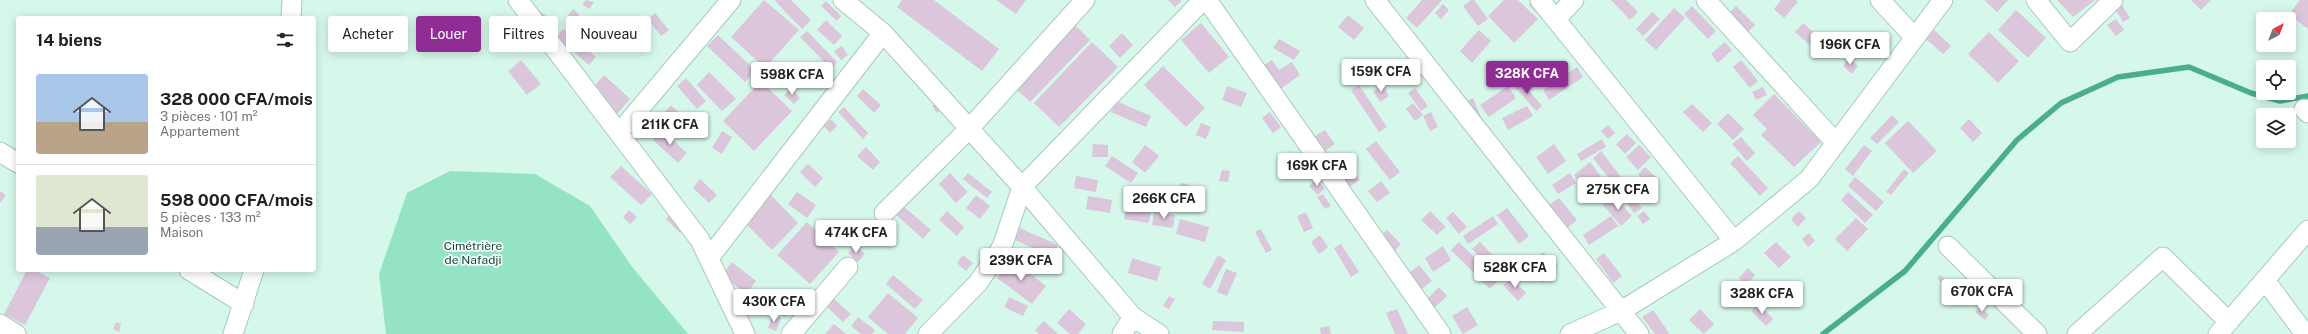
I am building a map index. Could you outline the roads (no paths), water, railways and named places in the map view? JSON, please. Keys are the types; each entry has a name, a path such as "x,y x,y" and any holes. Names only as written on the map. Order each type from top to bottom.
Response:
{"street":[{"path":"291,16 292,0"},
{"path":"518,0 700,240 744,334"},
{"path":"619,132 731,0"},
{"path":"843,0 883,33 1022,187 1133,317 1159,334"},
{"path":"884,213 969,129 1085,0"},
{"path":"928,334 978,283 1002,246 1022,187 1203,0"},
{"path":"1207,0 1441,334"},
{"path":"1375,0 1639,334"},
{"path":"1540,0 1734,241"},
{"path":"1556,20 1574,0"},
{"path":"1706,0 1836,143"},
{"path":"1880,0 1915,38"},
{"path":"1570,334 1621,311 1734,241 1809,179 1943,0"},
{"path":"2036,0 2070,42 2114,0"},
{"path":"709,258 883,33"},
{"path":"0,152 16,162"},
{"path":"2077,334 2163,257 2224,328 2308,230"},
{"path":"1948,246 2037,334"},
{"path":"791,334 848,267"},
{"path":"192,272 244,304"},
{"path":"233,334 253,272"},
{"path":"2265,280 2306,334"},
{"path":"1122,334 1133,317"},
{"path":"0,324 16,334"}],"waterway":[{"path":"1823,334 1905,271 2017,140 2061,103 2118,77 2189,67 2251,93 2280,101 2308,96"}],"park label":[{"name":"Cimétrière de Nafadji","path":"473,253"}]}
